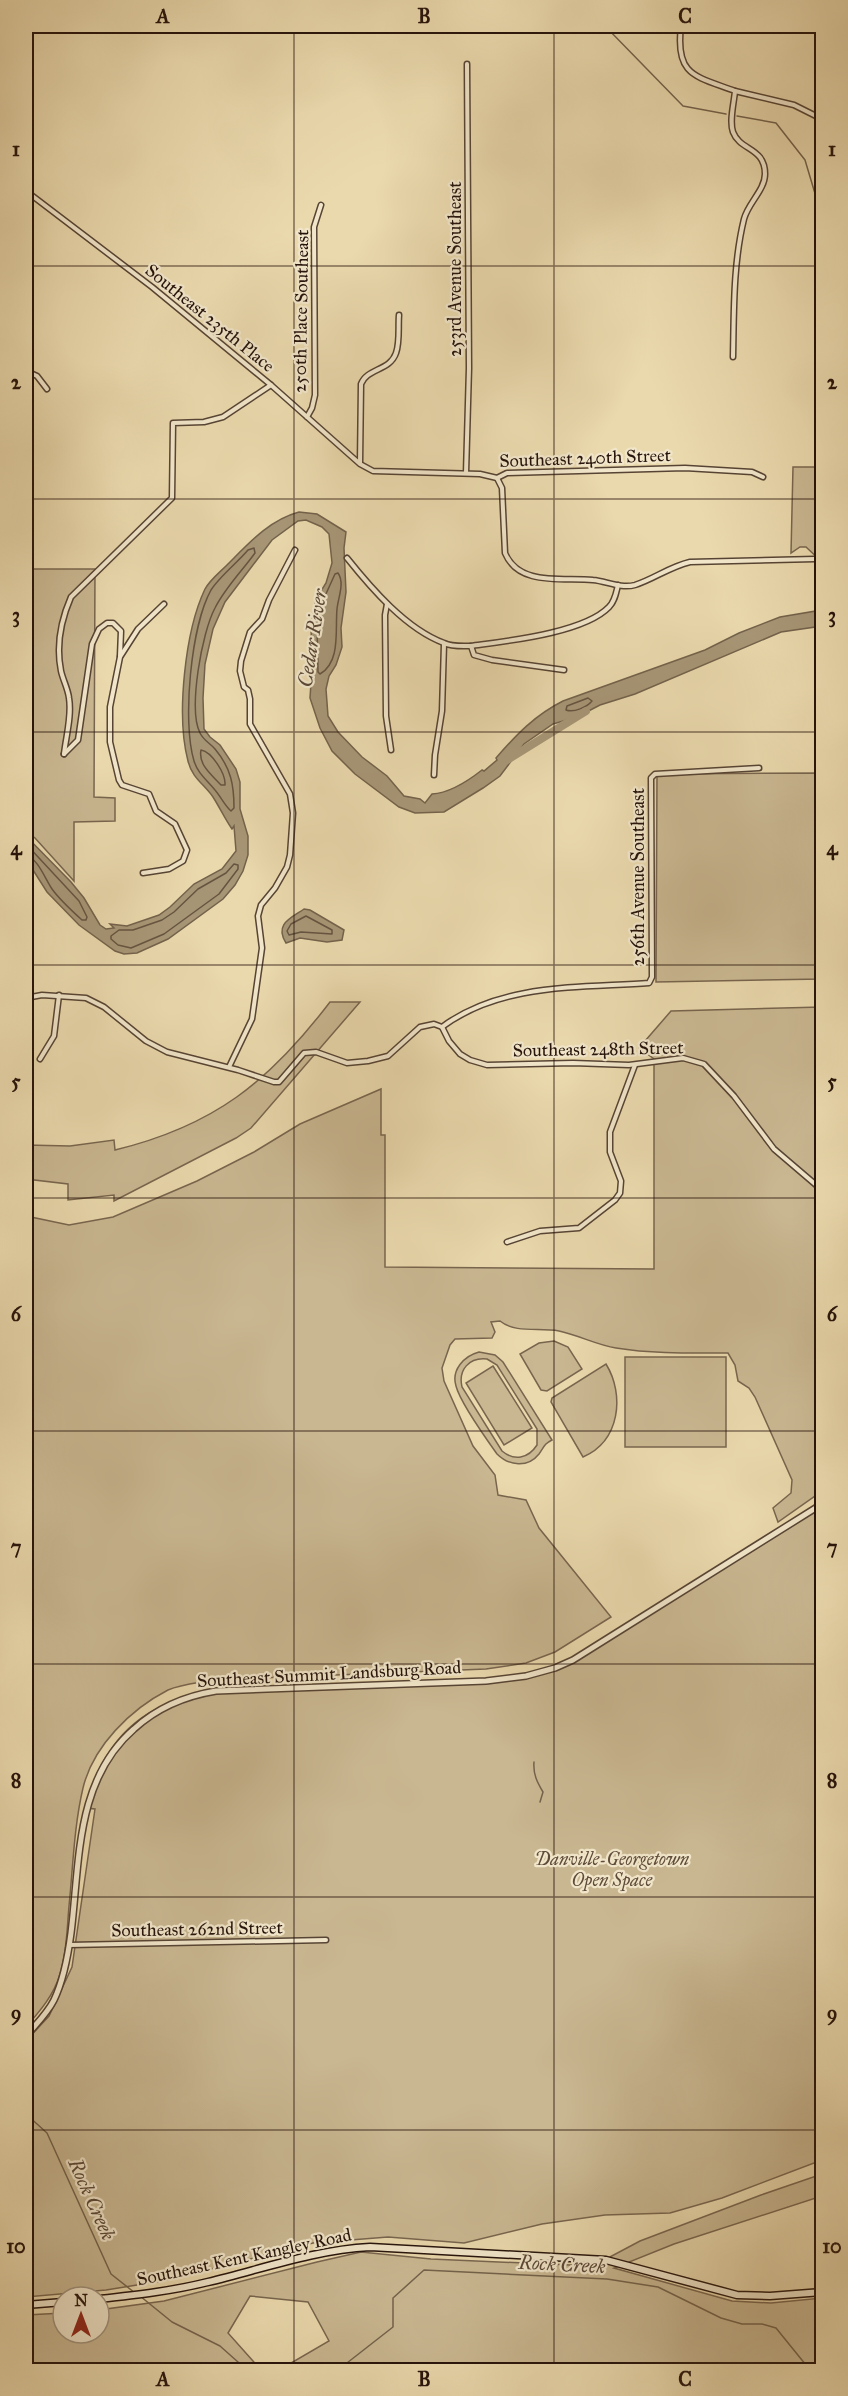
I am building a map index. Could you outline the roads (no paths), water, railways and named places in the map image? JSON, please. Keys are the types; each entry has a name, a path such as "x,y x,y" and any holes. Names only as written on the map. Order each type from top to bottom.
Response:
{"main road":[{"name":"Southeast Kent Kangley Road","path":"111,2298 167,2291 309,2255 333,2250 370,2247 606,2260 737,2295 770,2296 822,2292"},
{"path":"26,2305 51,2303"}],"street":[{"path":"681,26 680,54 689,71 700,78 735,91 794,105 822,119"},
{"name":"253rd Avenue Southeast","path":"466,473 469,368 467,64"},
{"path":"733,357 735,287 742,226 747,209 764,183 765,177 760,157 750,147 738,141 733,132 735,91"},
{"name":"Southeast 235th Place","path":"26,191 152,287 271,385 360,464 373,471"},
{"name":"250th Place Southeast","path":"307,417 315,395 314,227 321,205"},
{"path":"360,464 362,454 361,384 366,376 393,360 397,351 399,315"},
{"path":"26,371 37,376 47,389"},
{"path":"143,873 169,869 183,861 187,850 175,824 156,812 149,794 122,785 119,780 110,742 110,707 120,657 121,632 119,627 112,623 107,623 99,629 92,644 78,740 64,754 70,712 69,698 58,658 64,614 71,597 172,498 173,423 204,422 223,417 271,385"},
{"name":"Southeast 240th Street","path":"373,471 466,473 497,478 507,473 685,468 752,472 763,477"},
{"path":"497,478 502,488 505,553 509,562 516,569 542,578 591,580 634,586 675,565 690,562 815,559"},
{"path":"229,1067 252,1019 262,948 258,916 261,905 275,888 287,867 293,813 290,794 250,724 250,699 240,671 241,661 250,632 262,619 269,600 295,550"},
{"path":"347,558 387,604 417,628 444,644 471,646 538,636 569,628 608,608 615,597 618,585"},
{"path":"120,657 138,629 164,604"},
{"path":"387,604 385,688 391,750"},
{"path":"434,775 442,711 444,644"},
{"path":"471,646 474,655 485,659 564,670"},
{"name":"256th Avenue Southeast","path":"442,1027 460,1014 490,1000 534,991 649,983 651,981 651,778 655,774 759,768"},
{"path":"40,1059 54,1036 59,995"},
{"path":"26,998 59,995 94,1001 146,1041 167,1052 229,1067 274,1083 279,1082 304,1053 316,1053 347,1063 358,1063 388,1056 420,1027 434,1024 442,1027"},
{"name":"Southeast 248th Street","path":"442,1027 449,1041 460,1054 487,1065 635,1065 683,1058 704,1064 734,1096 774,1149 822,1190"},
{"path":"507,1242 540,1231 579,1228 615,1200 620,1193 621,1181 610,1152 610,1132 635,1065"},
{"name":"Southeast Summit Landsburg Road","path":"26,2036 45,2014 63,1978 84,1820 90,1793 103,1766 120,1743 157,1711 183,1698 216,1691 486,1681 526,1676 549,1670 596,1646 822,1504"},
{"name":"Southeast 262nd Street","path":"69,1945 326,1940"}],"water":[{"path":"299,512 317,514 346,532 344,548 346,592 341,628 342,647 336,665 329,676 326,689 328,716 338,732 362,757 387,776 404,796 420,799 425,803 432,794 452,789 482,770 484,771 527,726 563,701 705,650 739,633 780,617 822,610 822,626 781,632 635,694 553,724 524,744 500,776 483,788 444,812 415,813 399,807 355,774 332,751 320,728 310,698 311,625 316,599 326,583 332,563 329,534 322,527 306,520 298,521 272,540 225,602 213,629 205,664 204,729 220,745 236,769 240,782 240,809 248,836 248,855 243,871 223,899 168,939 137,953 124,954 115,951 79,925 47,892 26,859 26,836 71,882 84,898 100,925 106,929 114,928 110,924 127,926 159,915 194,884 222,869 236,851 234,826 232,829 213,797 192,772 184,742 184,674 192,627 205,589 212,580 260,534 278,521"},
{"path":"304,909 310,910 344,930 342,940 327,942 300,938 286,943 282,931 283,926"}],"waterway":[{"path":"605,26 683,106 726,114"},
{"path":"737,116 776,123 805,160 822,217"},
{"name":"Cedar River","path":"507,760 586,711"},
{"name":"Rock Creek","path":"26,1630 29,1643 26,1661"},
{"path":"534,1762 536,1778 543,1792 540,1802"},
{"name":"Rock Creek","path":"26,2114 47,2133 111,2274 135,2293"},
{"name":"Rock Creek","path":"338,2370 393,2327 393,2298 424,2270 607,2279 658,2287 721,2318 742,2324 762,2324 776,2328 810,2370"},
{"name":"Rock Creek","path":"140,2296 172,2322 220,2346 247,2370"}],"park label":[{"name":"Danville-Georgetown Open Space","path":"612,1869"}]}
